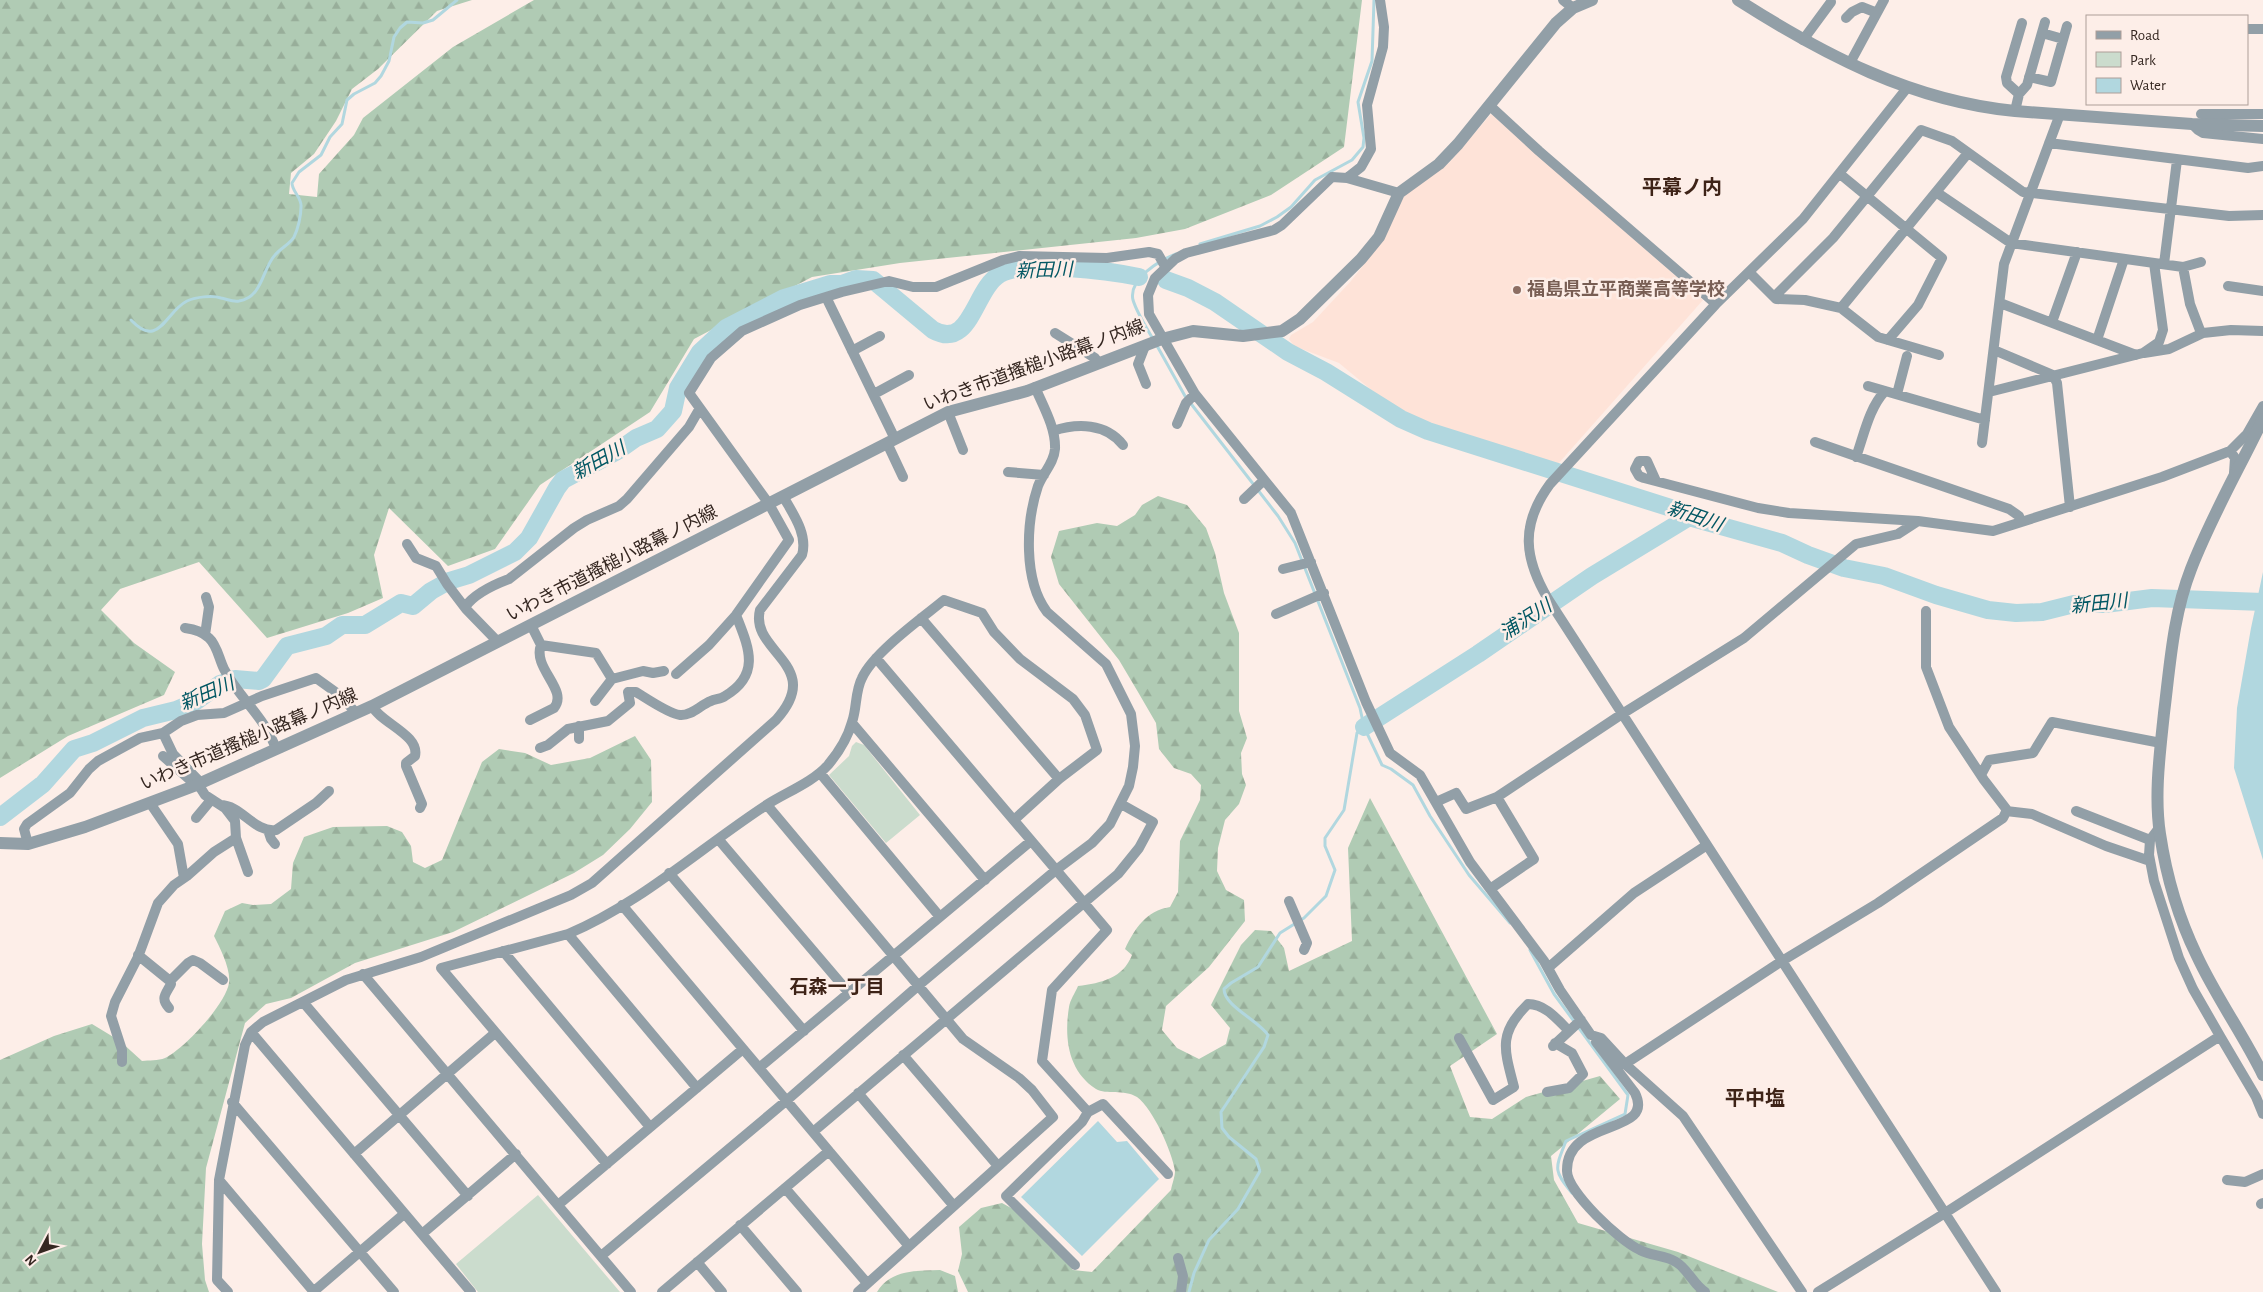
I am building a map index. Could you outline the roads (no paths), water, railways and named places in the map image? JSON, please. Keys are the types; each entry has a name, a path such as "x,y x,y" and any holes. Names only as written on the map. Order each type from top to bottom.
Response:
{"street":[{"path":"1347,178 1361,167 1371,149 1367,105 1383,46 1384,27 1380,0"},
{"path":"1592,0 1568,4 1556,23 1458,144 1439,164 1399,193 1347,178 1332,177 1291,219 1274,230 1186,253 1162,264 1148,295 1149,314 1154,342 1291,513 1375,722 1390,753 1420,776 1470,862 1548,968 1560,990 1591,1035 1639,1100 1632,1117 1582,1139 1574,1146 1567,1162 1567,1173 1570,1183 1587,1206 1628,1243 1642,1252 1676,1262 1705,1292"},
{"path":"1738,0 1803,40 1850,63 1907,88 1968,104 2015,111 2060,114 2199,116 2263,114"},
{"path":"1850,63 1884,0"},
{"path":"1803,40 1831,2"},
{"path":"1846,18 1852,12 1862,7 1877,13"},
{"path":"2015,111 2019,94 2027,85 2045,22"},
{"path":"2019,94 2007,84 2006,78 2022,23"},
{"path":"2029,77 2051,82 2067,26"},
{"path":"2248,29 2263,29"},
{"path":"2042,33 2063,39"},
{"path":"1907,88 1803,219 1716,304 1550,484 1536,507 1530,525 1529,558 1536,578 1551,604 1996,1292"},
{"path":"1489,105 1539,151 1716,304"},
{"path":"1982,443 2004,264 2060,114"},
{"path":"2199,116 2263,126"},
{"path":"2199,116 2198,130 2203,133 2263,139"},
{"path":"1774,297 1833,238 1920,130 1952,141 2023,192 2229,216 2263,215"},
{"path":"2049,143 2248,168 2263,166"},
{"path":"1841,308 1968,153"},
{"path":"2000,303 2139,354 2159,342 2163,330 2159,264 2171,210 2177,160"},
{"path":"1840,174 1942,258 1918,305 1888,340"},
{"path":"1936,192 2011,243 2183,267 2201,262"},
{"name":"いわき市道搔槌小路幕ノ内線","path":"0,843 28,844 85,827 198,784 372,706 948,412 1035,387 1154,342 1193,331 1243,336 1282,331 1300,320 1379,238 1399,193"},
{"path":"676,674 709,645 736,615 789,540 769,504 689,393 707,364 725,344 755,324 800,305 826,297 889,282 913,287 936,287 1003,260 1019,256 1106,258 1149,252 1162,264"},
{"path":"2052,322 2077,252"},
{"path":"2097,340 2124,258"},
{"path":"2183,267 2190,304 2201,334"},
{"path":"1749,272 1776,299 1794,298 1841,308 1878,337 1939,355"},
{"path":"2228,286 2263,291"},
{"path":"826,297 874,394 903,477"},
{"path":"1989,392 2139,354 2169,349 2201,334 2232,330 2263,331"},
{"path":"1055,333 1095,358 1099,363"},
{"path":"852,350 880,336"},
{"path":"1146,384 1138,364 1154,342"},
{"path":"1994,350 2053,375 2057,383 2070,507"},
{"path":"1897,394 1907,356"},
{"path":"874,394 909,375"},
{"path":"1868,386 1986,420"},
{"path":"601,1256 786,1101 919,985 1092,842 1110,824 1121,804 1129,786 1135,746 1131,714 1106,664 1047,612 1042,604 1032,575 1028,536 1030,517 1037,491 1055,455 1053,431 1035,387"},
{"path":"1856,456 1878,398 1885,391"},
{"path":"1178,424 1186,404 1195,394"},
{"path":"1656,480 1758,508 1789,513 1918,521 1993,531 2162,477 2230,451 2247,434 2263,406"},
{"path":"465,607 476,597 509,579 587,520 619,506 649,476 664,454 689,427 700,408"},
{"path":"948,412 963,450"},
{"path":"2263,419 2234,473 2190,570 2175,627 2161,743 2159,828 2174,895 2197,956 2263,1075"},
{"path":"1053,431 1062,428 1088,426 1110,432 1123,445"},
{"path":"1815,442 2009,509 2019,516 2021,522"},
{"path":"2230,451 2235,458 2234,473"},
{"path":"1008,472 1044,475"},
{"path":"1244,499 1264,480"},
{"path":"228,1292 216,1280 220,1180 232,1102 244,1044 251,1032 263,1022 363,974 421,957 571,895 592,883 763,733 785,710 793,689 791,674 781,656 759,627 758,619 760,610 802,555 805,545 802,532 784,496"},
{"path":"1436,802 1456,793 1466,809 1497,797 1622,714 1744,638 1856,544 1898,534 1918,521"},
{"path":"407,544 416,558 434,564 445,582 465,607 498,642"},
{"path":"1283,570 1311,562"},
{"path":"1276,614 1324,593"},
{"path":"205,634 209,607 206,596"},
{"path":"607,1164 441,968 568,934 583,928 622,905 719,840 767,805 820,773 838,750 852,723 861,679 876,658 944,600 982,613 994,632 1020,659 1073,699 1085,714 1097,750 1059,779 1015,819"},
{"path":"1625,1064 1782,961 1894,892 2003,818 2007,810 1981,776 1949,727 1926,667 1926,611"},
{"path":"540,748 548,745 568,729 600,724 618,714 630,703 628,692 636,692 678,715 691,714 710,701 725,696 742,681 750,662 748,644 736,615"},
{"path":"921,618 1059,779"},
{"path":"530,720 554,708 558,698 557,692 540,660 538,653 541,645 531,625"},
{"path":"185,628 205,634 214,642 231,680 264,723 276,749"},
{"path":"541,645 596,653 612,679"},
{"path":"876,658 1015,819 1031,841 1107,930 1052,990 1042,1061 1088,1112"},
{"path":"595,701 612,679 643,671 653,673 664,671"},
{"path":"28,844 24,828 27,824 70,794 89,769 98,761 140,738 163,733 182,721 197,715 224,713 248,702 316,678 341,696 356,713"},
{"path":"372,706 379,716 404,732 414,746 415,756 406,762 406,766 422,804 420,808"},
{"path":"1981,776 1989,760 2033,753 2052,722 2161,743"},
{"path":"852,723 984,880"},
{"path":"579,726 579,739"},
{"path":"163,733 174,754 198,784 235,821 236,838 248,872"},
{"path":"163,756 198,784"},
{"path":"820,773 940,917"},
{"path":"216,802 237,809 252,822 268,830 279,828 316,803 329,791"},
{"path":"1490,889 1534,859 1497,797"},
{"path":"196,818 216,802"},
{"path":"150,803 178,844 184,878"},
{"path":"813,1132 1118,874 1139,848 1152,822 1121,804"},
{"path":"767,805 964,1039 1019,1078 1032,1090 1053,1117 858,1292"},
{"path":"2076,811 2150,840"},
{"path":"2006,812 2032,814 2106,846 2150,861"},
{"path":"2159,828 2150,840 2150,861 2154,881 2179,958 2193,989 2256,1098 2263,1114"},
{"path":"268,830 275,844"},
{"path":"122,1062 122,1050 111,1016 115,1002 138,955 158,903 164,894 217,849 236,838"},
{"path":"719,840 849,993"},
{"path":"759,1068 1031,841"},
{"path":"1548,968 1634,893 1707,845"},
{"path":"669,873 804,1031"},
{"path":"1289,901 1307,943 1304,950"},
{"path":"622,905 908,1246"},
{"path":"568,934 697,1088"},
{"path":"503,951 650,1127"},
{"path":"138,955 170,981"},
{"path":"169,1008 163,998 171,984 170,981 193,960 200,962 223,980"},
{"path":"363,974 631,1292"},
{"path":"303,1002 468,1196"},
{"path":"1459,1038 1493,1100 1514,1087 1506,1059 1506,1034 1528,1004 1533,1004 1550,1012 1568,1030"},
{"path":"1547,1092 1569,1088 1583,1074 1572,1053 1554,1045 1581,1020"},
{"path":"251,1032 471,1292"},
{"path":"354,1154 495,1033"},
{"path":"1591,1035 1601,1038 1625,1064 1683,1116 1802,1292"},
{"path":"1818,1292 1945,1213 2220,1036"},
{"path":"558,1205 743,1049"},
{"path":"903,1054 998,1166"},
{"path":"858,1093 953,1205"},
{"path":"232,1102 394,1292"},
{"path":"1075,1266 1006,1196 1082,1122 1088,1112 1103,1104 1168,1174"},
{"path":"662,1292 828,1151"},
{"path":"422,1234 516,1154"},
{"path":"2227,1180 2245,1182 2263,1174"},
{"path":"220,1180 313,1292 404,1214"},
{"path":"785,1188 867,1282"},
{"path":"740,1225 797,1292"},
{"path":"1178,1258 1183,1276 1181,1292"},
{"path":"697,1262 722,1292"}],"water":[{"path":"2263,572 2263,860 2234,768 2237,708"},
{"path":"1098,1121 1117,1142 1127,1141 1159,1179 1082,1256 1021,1197"}],"waterway":[{"path":"131,320 148,331 155,330 179,306 187,301 204,297 239,301 253,294 258,288 271,261 294,237 297,230 301,203 292,183 299,172 321,155 330,137 342,124 347,100 375,83 381,76 389,61 394,37 400,28 407,22 423,23 433,20 457,0"},
{"path":"1200,244 1260,226 1277,217 1291,207 1315,180 1352,160 1363,147 1364,138 1358,102 1372,61 1374,0"},
{"path":"1153,339 1137,310 1133,300 1133,292 1135,285 1147,271 1176,254"},
{"name":"新田川","path":"0,817 43,784 74,749 93,743 143,718 176,710 195,702 220,684 235,679 259,681 263,679 287,646 326,636 342,625 365,625 401,603 413,606 431,591 449,581 469,575 515,552 529,538 563,480 619,450 636,438 657,429 673,411 678,388 700,352 726,328 784,298 830,284 842,284 856,279 873,280 933,330 946,334 956,332 964,325 991,282 1000,274 1012,270 1047,267 1068,268 1139,277"},
{"name":"新田川","path":"1166,280 1188,288 1215,302 1288,352 1326,372 1401,419 1428,431 1671,508 1689,517 1782,543 1844,568 1884,576 1936,595 1988,610 2016,613 2042,612 2074,604 2105,604 2152,598 2263,602"},
{"path":"1156,344 1185,396 1278,516 1295,543 1360,708 1364,727 1382,765 1391,769 1413,785 1430,816 1469,875 1510,923"},
{"name":"浦沢川","path":"1364,727 1478,654 1592,576 1689,517"},
{"path":"1189,1292 1194,1273 1209,1240 1238,1209 1260,1171 1256,1159 1229,1137 1222,1128 1221,1112 1264,1047 1268,1035 1229,1001 1224,989 1258,967 1280,933 1304,918 1326,896 1335,870 1325,846 1325,838 1344,810 1357,733 1364,727"},
{"path":"1530,950 1554,994 1628,1095 1625,1114 1566,1141 1558,1169 1559,1174 1572,1193"}],"place":[{"name":"福島県立平商業高等学校","path":"1517,290"}],"district":[{"name":"平幕ノ内","path":"1682,188"},
{"name":"石森一丁目","path":"837,987"},
{"name":"平中塩","path":"1755,1099"}]}
